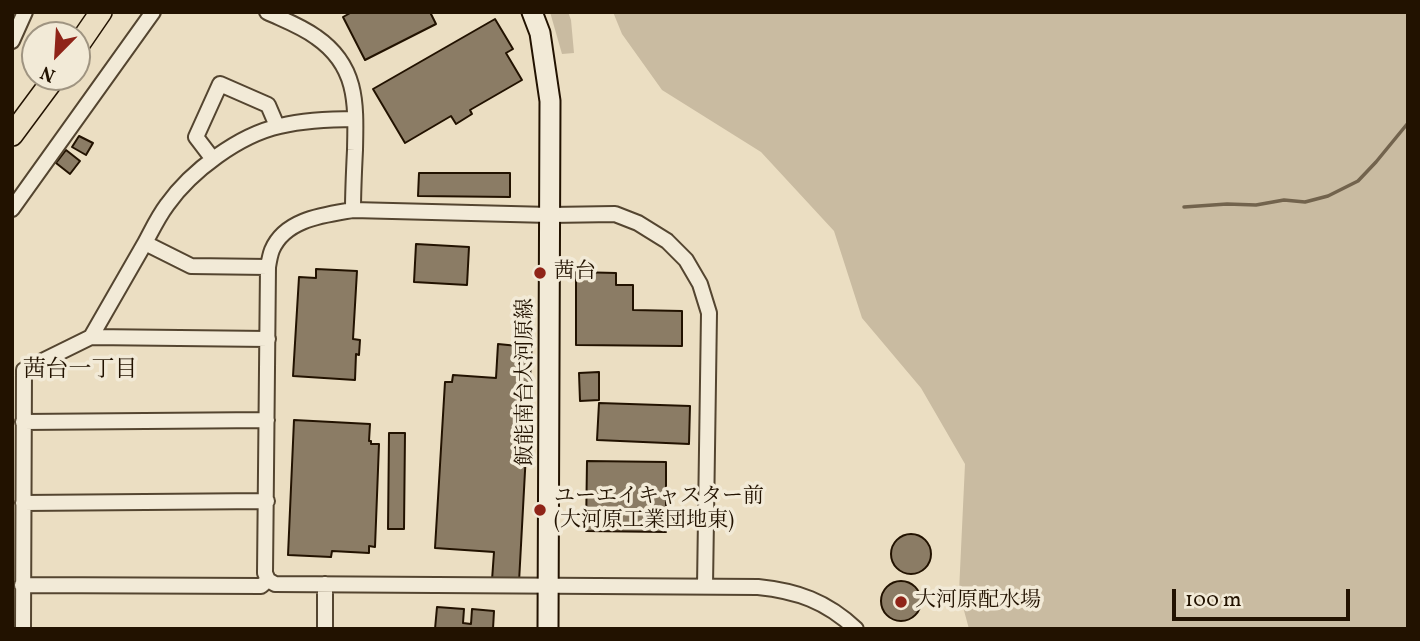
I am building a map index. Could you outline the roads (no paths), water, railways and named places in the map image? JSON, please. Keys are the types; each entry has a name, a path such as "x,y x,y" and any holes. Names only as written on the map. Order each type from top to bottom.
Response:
{"main road":[{"path":"91,27 101,12"},
{"path":"12,135 45,91"}],"street":[{"path":"12,41 25,12"},
{"path":"12,209 153,12"},
{"path":"267,12 317,38 330,49 350,79 355,97 353,210"},
{"name":"飯能南台大河原線","path":"532,12 540,33 550,101 548,629"},
{"path":"212,158 196,137 220,84 268,105 277,126"},
{"path":"91,337 166,205 212,158 242,140 277,126 320,119 355,119"},
{"path":"705,586 709,313 700,285 686,260 667,241 638,223 615,214 353,210 300,222 284,233 272,249 268,267 265,573 268,580 275,584 758,587 780,589 805,596 833,610 856,629"},
{"path":"145,243 191,266 268,267"},
{"path":"23,629 24,370 91,337 268,339"},
{"path":"23,422 267,420"},
{"path":"23,503 267,500"},
{"path":"22,585 261,586 268,580"},
{"path":"325,584 325,629"}],"waterway":[{"path":"1184,207 1256,205 1284,200 1305,202 1328,196 1358,181 1408,123"}],"place":[{"name":"茜台","path":"540,273"},
{"name":"ユーエイキャスター前 (大河原工業団地東)","path":"540,510"},
{"name":"大河原配水場","path":"901,602"}],"district":[{"name":"茜台一丁目","path":"80,372"}]}
